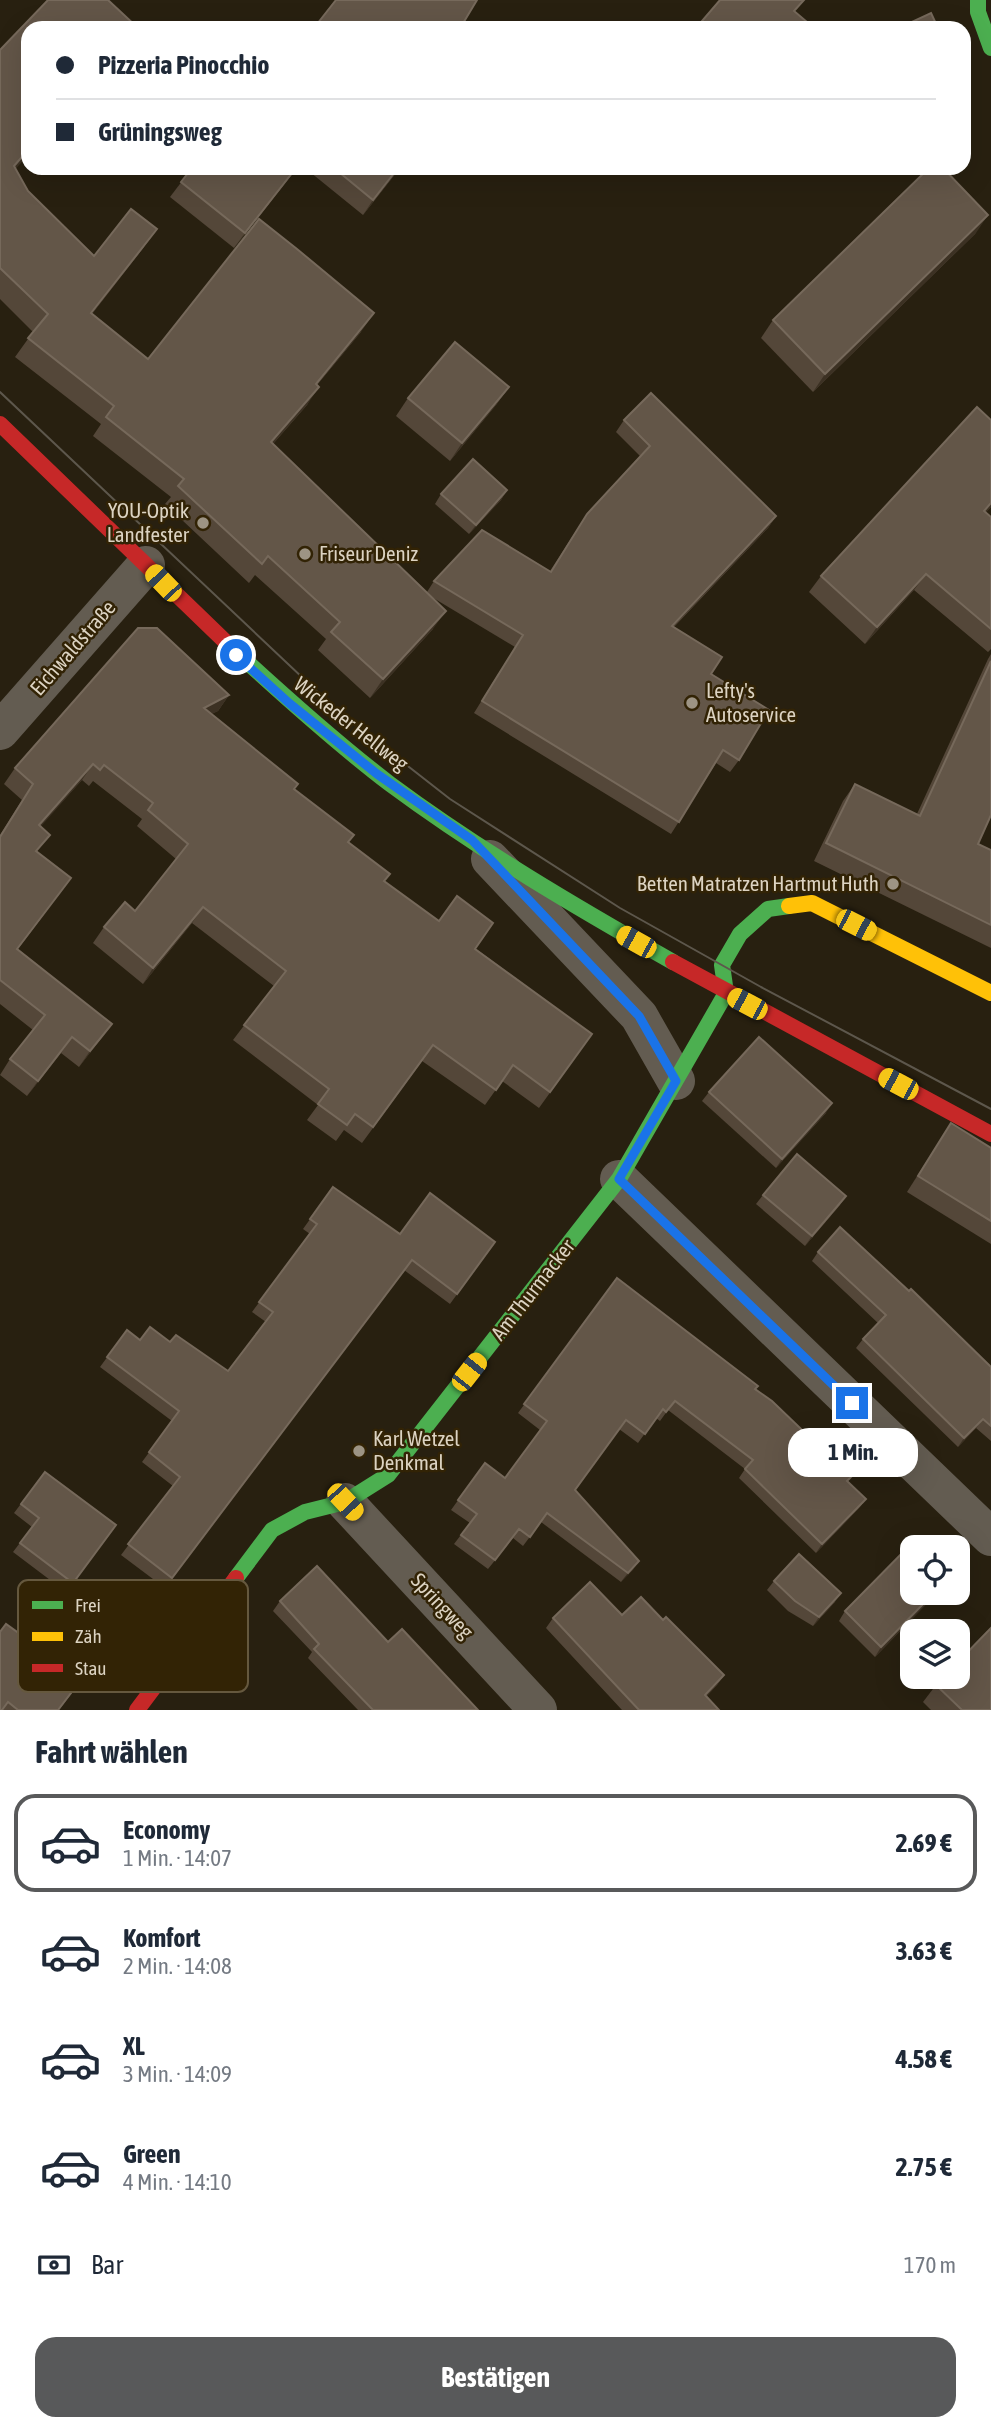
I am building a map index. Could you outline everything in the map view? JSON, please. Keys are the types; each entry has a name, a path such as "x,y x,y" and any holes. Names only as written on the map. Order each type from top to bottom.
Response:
{"street":[{"path":"978,0 978,12 991,48"},
{"name":"Wickeder Hellweg","path":"0,424 216,636 289,703 377,774 472,840 613,929 726,993 991,1134"},
{"name":"Eichwaldstraße","path":"0,732 146,565"},
{"path":"472,840 639,1016 676,1081"},
{"path":"726,993 722,965 740,934 768,909 811,903 991,993"},
{"name":"Am Thurmacker","path":"234,1580 272,1530 305,1512 345,1502 388,1475 619,1179 726,993"},
{"path":"619,1179 991,1537"},
{"name":"Springweg","path":"345,1502 538,1710"},
{"name":"Am Thurmacker","path":"137,1710 150,1692"}],"building":[{"path":"48,0 108,0 130,21 28,21"},
{"path":"336,0 477,0 464,21 320,21"},
{"path":"720,0 804,0 794,11 806,21 702,21"},
{"path":"931,13 935,21 914,21"},
{"path":"21,28 21,158 14,166 28,191 94,256 131,209 157,229 91,313 148,359 259,219 374,313 316,384 319,387 271,442 446,611 383,679 331,632 340,622 268,556 262,564 178,486 184,479 106,417 114,406 28,338 48,314 0,268 0,50"},
{"path":"186,175 291,175 245,233 181,182"},
{"path":"343,175 393,175 373,200"},
{"path":"922,175 950,175 988,215 825,374 773,320"},
{"path":"455,342 509,387 462,443 408,398"},
{"path":"651,393 776,516 672,626 722,657 711,674 769,710 739,760 723,750 679,822 482,701 523,635 434,581 482,530 551,572 587,514 650,446 624,420"},
{"path":"977,407 991,420 991,503 984,511 991,517 991,629 926,574 877,627 821,576"},
{"path":"473,459 507,490 476,525 441,494"},
{"path":"138,628 157,628 229,695 204,708 298,784 294,789 354,835 348,842 390,874 384,881 439,921 457,896 493,923 475,949 592,1034 550,1092 513,1065 496,1090 433,1045 373,1127 355,1114 347,1125 318,1104 329,1089 244,1025 286,971 203,907 153,968 104,927 125,902 135,911 188,844 148,810 153,803 104,765 100,770 93,764 39,825 50,835 36,851 71,878 17,949 112,1024 90,1051 72,1037 38,1081 10,1059 45,1015 0,980 0,837 33,784 15,768"},
{"path":"991,661 991,815 978,844 991,850 991,925 826,843 855,784 920,816"},
{"path":"759,1037 832,1103 782,1159 709,1092"},
{"path":"951,1123 991,1148 991,1221 918,1176"},
{"path":"797,1154 846,1196 812,1236 763,1195"},
{"path":"333,1187 400,1234 430,1193 495,1242 457,1294 412,1260 172,1578 128,1544 180,1477 149,1452 179,1411 107,1357 127,1330 140,1340 150,1327 170,1342 176,1335 228,1371 273,1312 259,1302 317,1224 310,1219"},
{"path":"840,1227 909,1291 911,1289 991,1367 991,1426 983,1419 964,1438 863,1339 886,1315 818,1252"},
{"path":"617,1278 758,1386 755,1389 772,1401 851,1477 847,1481 866,1499 822,1544 745,1469 753,1460 675,1401 666,1412 663,1409 645,1434 626,1420 575,1490 639,1561 628,1573 547,1513 530,1537 519,1529 495,1560 461,1535 477,1514 458,1500 485,1463 505,1478 547,1421 524,1404"},
{"path":"45,1472 116,1525 75,1580 69,1580 20,1543 39,1518 21,1504"},
{"path":"799,1554 841,1593 819,1617 795,1601 774,1581"},
{"path":"900,1555 900,1605 922,1605 908,1619 900,1619 900,1628 881,1647 845,1611"},
{"path":"317,1566 388,1642 402,1629 478,1710 373,1710 314,1649 319,1644 280,1601"},
{"path":"590,1582 622,1615 641,1597 663,1620 666,1617 724,1675 705,1695 719,1710 639,1710 553,1618"},
{"path":"6,1624 18,1633 18,1692 72,1692 58,1710 18,1710 8,1702 0,1710 0,1632"},
{"path":"991,1628 991,1710 962,1710 940,1689 970,1689 970,1650"}],"tram line":[{"path":"0,392 340,713 450,799 620,908 761,987 991,1109"}],"traffic: fast":[{"path":"978,0 978,12 991,48"},
{"path":"233,649 349,752 390,784 528,877 673,962"},
{"path":"236,1578 272,1530 305,1512 345,1502 388,1475 619,1179 726,993 722,965 740,934 768,909 789,906"}],"traffic: slow":[{"path":"789,906 812,903 991,993"}],"traffic: jam":[{"path":"0,424 233,649"},
{"path":"673,962 991,1134"},
{"path":"137,1710 150,1692"}],"place":[{"name":"YOU-Optik Landfester","path":"203,523"},
{"name":"Friseur Deniz","path":"305,554"},
{"name":"Lefty's Autoservice","path":"692,703"},
{"name":"Betten Matratzen Hartmut Huth","path":"893,884"},
{"name":"Karl Wetzel Denkmal","path":"359,1451"}],"route":[{"path":"236,655 289,703 377,774 472,840 639,1016 676,1081 619,1179 852,1403"}]}
